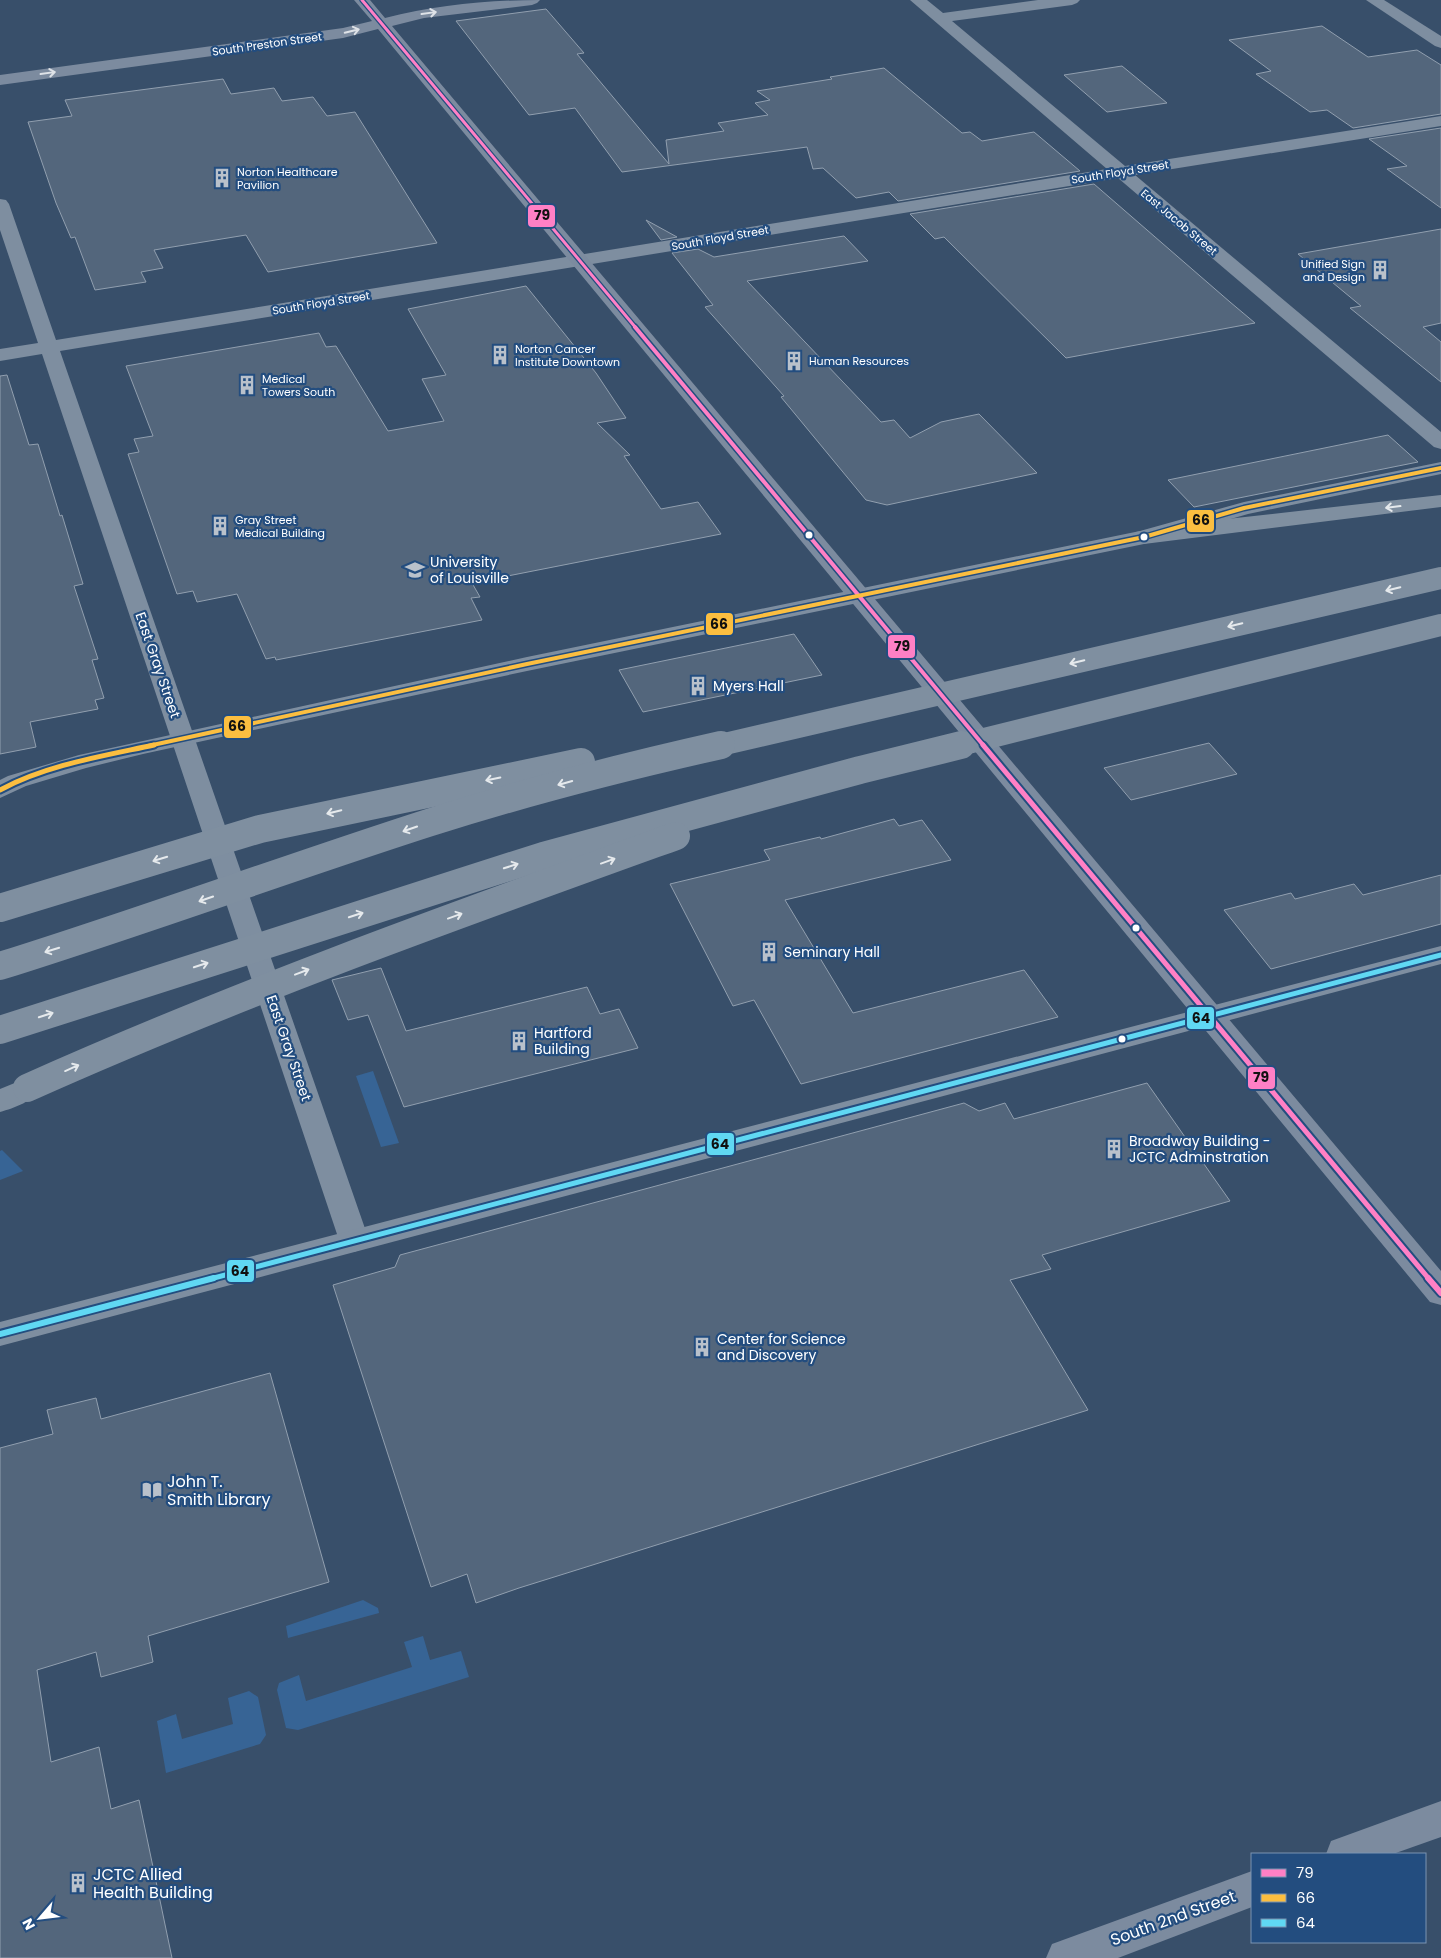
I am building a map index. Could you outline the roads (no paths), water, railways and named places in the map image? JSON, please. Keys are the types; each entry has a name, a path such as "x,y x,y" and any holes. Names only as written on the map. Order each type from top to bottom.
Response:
{"highway":[{"path":"1144,537 1441,501"},
{"path":"0,966 116,930 429,823 612,770 1441,578"},
{"path":"0,1030 543,856 860,770 1441,625"},
{"path":"0,908 260,829 517,774 885,707"},
{"path":"0,1102 133,1041 242,995 860,770"}],"main road":[{"path":"362,0 1441,1293"},
{"name":"South Preston Street","path":"0,80 343,33 424,13 532,0"},
{"path":"1348,1853 1441,1819"},
{"name":"South 2nd Street","path":"1066,1958 1251,1889"}],"street":[{"name":"East Jacob Street","path":"918,0 1441,442"},
{"path":"939,18 1072,0"},
{"path":"1374,0 1441,43"},
{"name":"South Floyd Street","path":"0,355 1441,121"},
{"name":"East Gray Street","path":"0,204 354,1240"},
{"path":"0,790 17,781 79,762 528,664 1144,537 1244,508 1441,468"},
{"path":"0,1334 1441,955"}],"place":[{"name":"Norton Healthcare Pavilion","path":"222,178"},
{"name":"Unified Sign and Design","path":"1380,270"},
{"name":"Norton Cancer Institute Downtown","path":"500,355"},
{"name":"Human Resources","path":"794,361"},
{"name":"Medical Towers South","path":"247,385"},
{"name":"Gray Street Medical Building","path":"220,526"},
{"name":"University of Louisville","path":"415,570"},
{"name":"Myers Hall","path":"698,686"},
{"name":"Seminary Hall","path":"769,952"},
{"name":"Hartford Building","path":"519,1041"},
{"name":"Broadway Building - JCTC Adminstration","path":"1114,1149"},
{"name":"Center for Science and Discovery","path":"702,1347"},
{"name":"John T. Smith Library","path":"152,1490"},
{"name":"JCTC Allied Health Building","path":"78,1883"}]}
